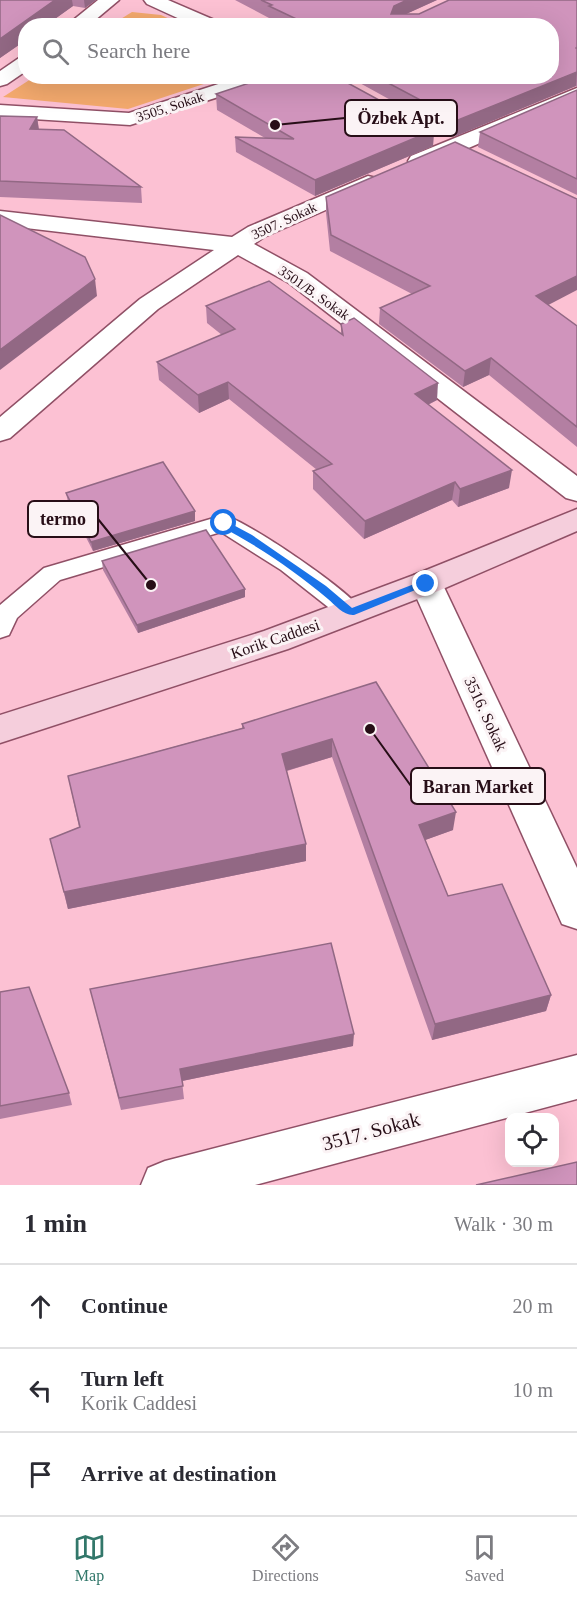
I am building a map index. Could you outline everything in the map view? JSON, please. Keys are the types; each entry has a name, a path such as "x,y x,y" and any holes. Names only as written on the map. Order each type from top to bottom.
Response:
{"main road":[{"name":"Korik Caddesi","path":"0,729 276,640 426,584 577,519"}],"street":[{"path":"86,18 110,0"},
{"path":"153,0 194,18"},
{"path":"0,81 18,68"},
{"name":"3505. Sokak","path":"0,111 130,119 240,84"},
{"name":"3507. Sokak","path":"0,432 149,304 256,232 577,94"},
{"name":"3501/B. Sokak","path":"0,218 237,244 298,278 577,491"},
{"name":"3516. Sokak","path":"426,584 577,911"},
{"name":"3517. Sokak","path":"165,1185 577,1077"}],"lane":[{"path":"0,629 7,613 52,574 224,523 249,537 351,612"}],"shaded area":[{"path":"132,12 161,15 168,18 122,18"},
{"path":"23,84 204,84 128,109 3,97"}],"building":[{"path":"0,0 55,0 30,18 18,18 18,26 0,39"},
{"path":"261,0 407,0 394,6 391,14 419,14 449,0 577,0 577,72 559,79 559,18 294,18 269,6 272,5"},
{"path":"246,84 350,84 434,130 315,180 235,137 294,139 216,94"},
{"path":"390,84 547,84 458,120"},
{"path":"577,90 577,179 480,132"},
{"path":"0,116 37,117 30,129 64,130 141,187 0,181"},
{"path":"455,142 577,199 577,276 536,296 577,326 577,427 491,358 465,371 380,308 430,286 331,235 326,197"},
{"path":"0,215 85,257 95,279 0,350"},
{"path":"269,281 343,335 341,324 354,318 438,383 415,394 512,470 460,489 455,482 365,521 313,471 332,464 228,382 198,395 157,362 235,329 206,306"},
{"path":"163,462 195,511 91,542 66,493"},
{"path":"206,530 245,589 137,625 102,561"},
{"path":"376,682 456,812 419,825 448,896 502,884 551,995 435,1024 332,739 282,754 306,844 64,892 50,839 80,827 68,776 244,728 242,724"},
{"path":"331,943 354,1034 180,1069 183,1086 119,1098 90,989"},
{"path":"29,987 69,1093 0,1106 0,992"},
{"path":"577,1162 577,1185 476,1185 559,1167"}],"place":[{"name":"Özbek Apt.","path":"275,125"},
{"name":"termo","path":"151,585"},
{"name":"Baran Market","path":"370,729"}],"route":[{"path":"224,523 249,537 351,612 426,584"}]}
